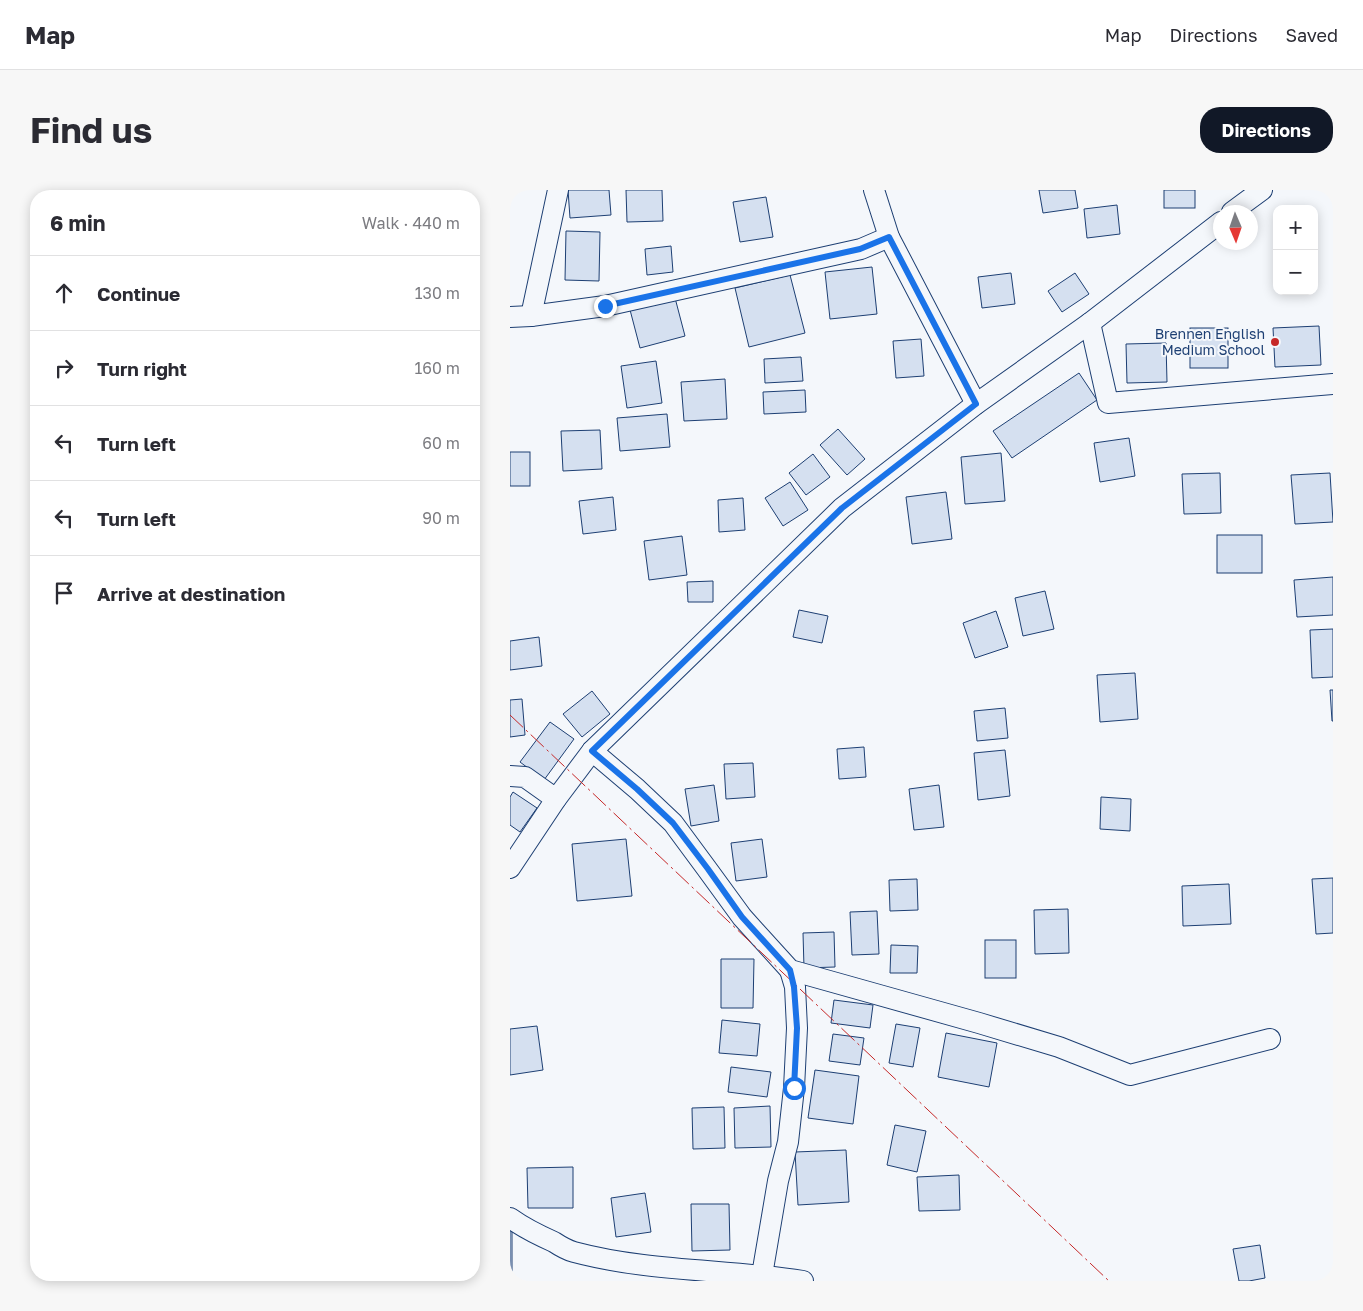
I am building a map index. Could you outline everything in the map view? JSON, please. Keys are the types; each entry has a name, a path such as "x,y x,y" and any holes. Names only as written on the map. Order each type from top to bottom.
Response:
{"street":[{"path":"531,316 558,190"},
{"path":"874,190 889,237 976,404"},
{"path":"1242,205 1262,190"},
{"path":"510,868 556,798 592,751 842,508 976,404 1090,323 1213,227"},
{"path":"510,317 605,306 851,252 889,237"},
{"path":"1090,323 1108,402 1333,384"},
{"path":"592,751 673,823 742,917 790,970 794,987 797,1028 794,1088 788,1142 778,1181 762,1275"},
{"path":"510,776 525,777 556,798"},
{"path":"790,970 979,1022 1059,1047 1130,1075 1270,1040"},
{"path":"510,1218 522,1227 572,1252 685,1275 762,1275 803,1281"}],"building":[{"path":"568,190 609,190 611,215 570,218"},
{"path":"626,190 662,190 663,221 627,222"},
{"path":"1039,190 1075,190 1078,208 1043,213"},
{"path":"1164,190 1195,190 1195,208 1164,208"},
{"path":"766,197 773,237 740,242 733,202"},
{"path":"1117,205 1120,234 1087,238 1084,209"},
{"path":"566,231 600,232 599,281 565,280"},
{"path":"671,246 673,272 647,275 645,249"},
{"path":"872,267 877,314 830,319 825,272"},
{"path":"1011,273 1015,304 982,308 978,277"},
{"path":"1075,273 1089,294 1062,312 1048,291"},
{"path":"790,275 805,333 749,347 735,288"},
{"path":"674,294 685,336 640,348 629,306"},
{"path":"1319,326 1321,365 1275,367 1273,328"},
{"path":"1190,328 1228,328 1228,368 1190,368"},
{"path":"921,339 924,376 896,378 893,341"},
{"path":"1166,343 1167,382 1127,383 1126,344"},
{"path":"801,357 803,381 765,383 764,359"},
{"path":"656,361 662,403 627,408 621,366"},
{"path":"1079,373 1097,400 1012,458 993,431"},
{"path":"725,379 727,419 684,421 681,382"},
{"path":"805,390 806,412 764,414 763,392"},
{"path":"667,414 670,447 620,451 617,418"},
{"path":"838,429 865,459 847,475 820,445"},
{"path":"600,430 602,469 563,471 561,431"},
{"path":"1129,438 1135,476 1100,482 1094,443"},
{"path":"510,452 530,452 530,486 510,486"},
{"path":"1001,453 1005,501 965,504 961,457"},
{"path":"813,454 830,477 806,495 789,473"},
{"path":"1220,473 1221,513 1184,514 1182,474"},
{"path":"1330,473 1333,522 1295,524 1291,475"},
{"path":"790,482 808,510 783,526 765,498"},
{"path":"946,492 952,539 912,544 906,497"},
{"path":"613,497 616,530 583,534 579,501"},
{"path":"743,498 745,530 719,532 718,500"},
{"path":"1217,535 1262,535 1262,573 1217,573"},
{"path":"682,536 687,575 649,580 644,541"},
{"path":"1333,577 1333,615 1297,617 1294,580"},
{"path":"713,581 713,602 688,602 687,582"},
{"path":"1045,591 1054,629 1023,636 1015,598"},
{"path":"799,610 828,616 822,643 793,637"},
{"path":"996,611 1008,647 975,658 963,623"},
{"path":"1333,629 1333,677 1312,678 1310,630"},
{"path":"539,637 542,666 510,670 510,641"},
{"path":"1135,673 1138,719 1100,722 1097,675"},
{"path":"1330,690 1333,690 1333,721 1332,721"},
{"path":"592,691 610,714 582,737 563,714"},
{"path":"522,699 525,735 510,737 510,700"},
{"path":"1005,708 1008,738 977,741 974,711"},
{"path":"550,722 574,739 544,780 520,762"},
{"path":"864,747 866,777 839,779 837,749"},
{"path":"1005,750 1010,796 978,800 974,753"},
{"path":"753,763 755,797 726,799 724,764"},
{"path":"714,785 719,821 691,826 685,789"},
{"path":"939,785 944,827 914,830 909,789"},
{"path":"513,792 537,808 520,832 510,825 510,797"},
{"path":"1101,797 1131,799 1130,831 1100,829"},
{"path":"626,839 632,896 577,901 572,844"},
{"path":"762,839 767,877 736,881 731,843"},
{"path":"1333,878 1333,933 1316,934 1312,879"},
{"path":"917,879 918,910 890,911 889,880"},
{"path":"1229,884 1231,924 1183,926 1182,886"},
{"path":"1068,909 1069,953 1035,954 1034,910"},
{"path":"877,911 879,954 852,955 850,912"},
{"path":"834,932 835,967 804,968 803,933"},
{"path":"985,940 1016,940 1016,978 985,978"},
{"path":"891,945 918,946 917,973 890,973"},
{"path":"721,959 754,959 753,1008 721,1008"},
{"path":"834,1000 873,1005 870,1028 831,1023"},
{"path":"722,1020 760,1024 757,1056 719,1053"},
{"path":"896,1024 920,1028 913,1067 889,1063"},
{"path":"537,1026 543,1070 510,1075 510,1029"},
{"path":"946,1033 997,1043 989,1087 938,1077"},
{"path":"833,1034 864,1038 860,1065 829,1061"},
{"path":"731,1067 771,1072 767,1097 728,1092"},
{"path":"815,1070 859,1076 853,1124 808,1118"},
{"path":"770,1106 771,1147 735,1148 734,1108"},
{"path":"724,1107 725,1148 693,1149 692,1108"},
{"path":"895,1125 926,1131 917,1172 887,1165"},
{"path":"846,1150 849,1202 798,1205 795,1152"},
{"path":"573,1167 573,1208 528,1208 527,1168"},
{"path":"959,1175 960,1210 919,1211 917,1177"},
{"path":"645,1193 651,1232 616,1237 611,1198"},
{"path":"691,1204 729,1204 730,1250 692,1251"},
{"path":"510,1228 512,1228 512,1273 510,1273"},
{"path":"1260,1245 1265,1278 1239,1281 1233,1249"}],"power":[{"path":"510,715 1109,1281"}],"place":[{"name":"Brennen English Medium School","path":"1275,342"}],"route":[{"path":"605,306 860,249 889,237 976,404 842,508 592,751 673,823 742,917 790,970 794,987 797,1028 794,1088"}]}
